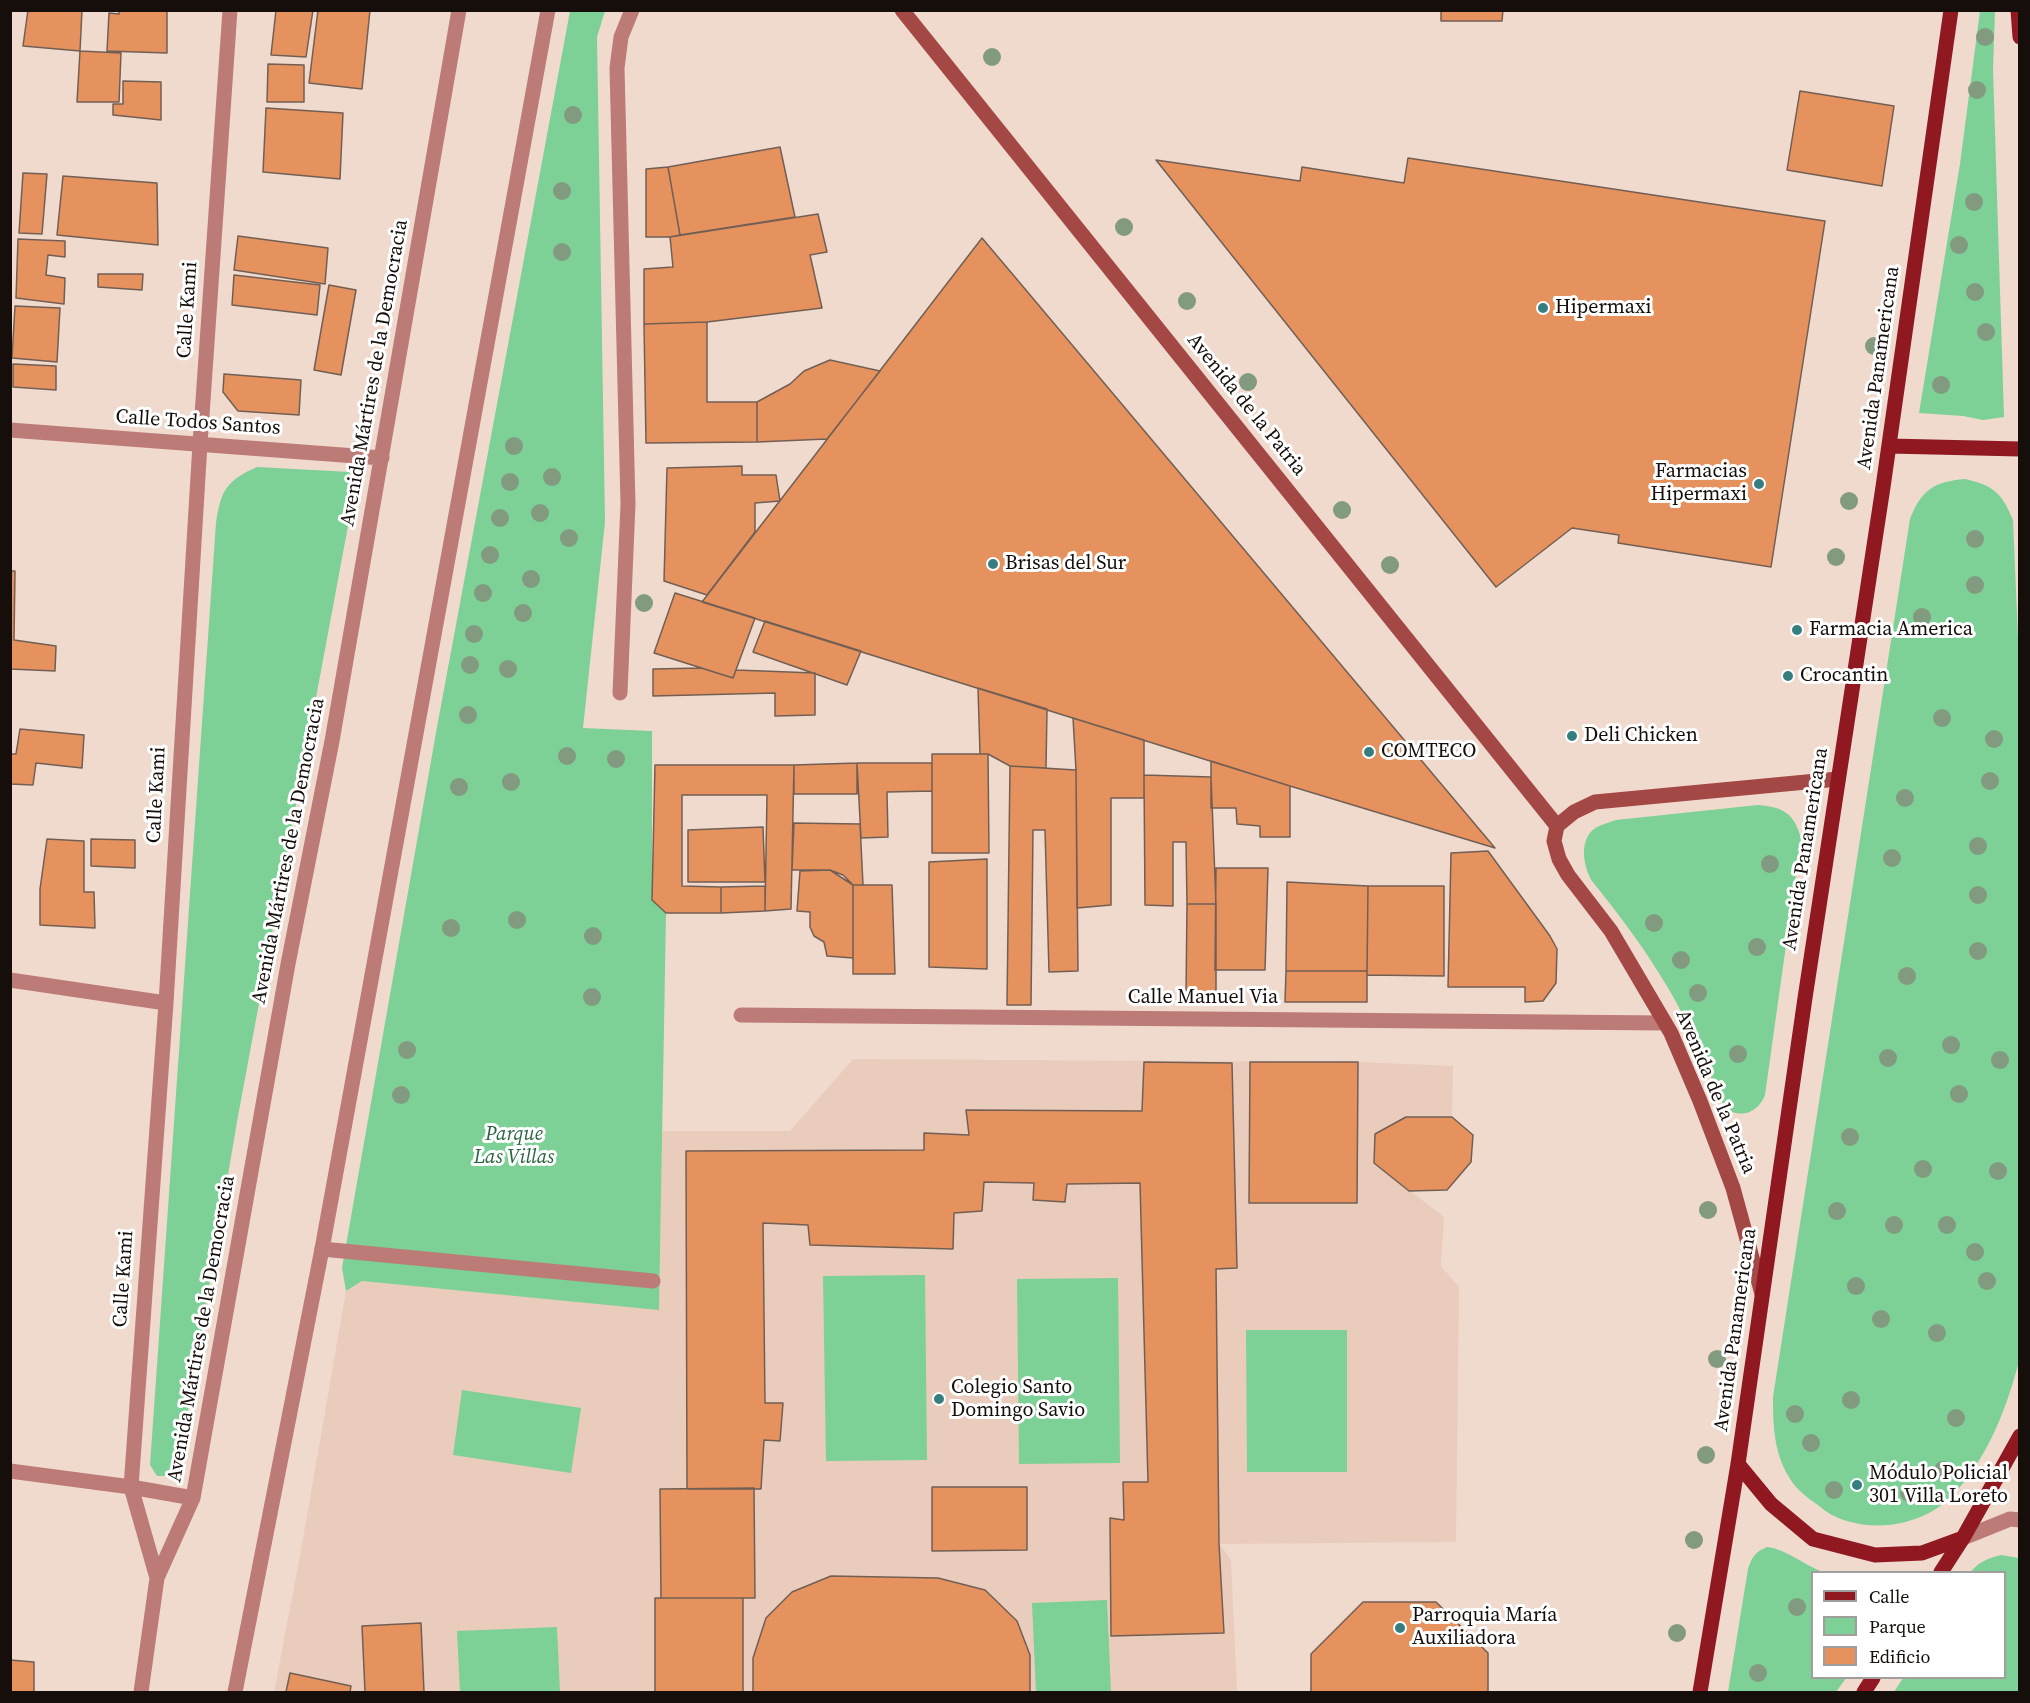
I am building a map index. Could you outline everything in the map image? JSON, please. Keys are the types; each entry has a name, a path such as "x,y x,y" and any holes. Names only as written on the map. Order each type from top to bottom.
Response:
{"main road":[{"name":"Avenida de la Patria","path":"902,10 1557,826 1554,841 1559,859 1568,875 1611,931 1665,1023 1700,1101 1733,1188 1762,1294"},
{"name":"Avenida Panamericana","path":"1700,1692 1738,1464 1889,446 1951,10"},
{"path":"2018,10 2019,37"},
{"path":"1889,446 2019,449"},
{"path":"1557,826 1574,812 1595,802 1838,779"},
{"path":"1942,1571 1963,1538 2019,1436"},
{"path":"1738,1464 1771,1504 1813,1539 1875,1555 1922,1553 1963,1538"},
{"path":"1864,1692 1872,1679"}],"street":[{"name":"Calle Kami","path":"157,1578 131,1487 166,1003 200,444 230,10"},
{"name":"Avenida Mártires de la Democracia","path":"141,1692 157,1578 193,1498 283,993 332,741 459,10"},
{"path":"235,1692 322,1249 548,10"},
{"path":"621,693 628,504 617,69 621,37 632,10"},
{"name":"Calle Todos Santos","path":"10,430 382,458"},
{"path":"10,980 166,1003"},
{"name":"Calle Manuel Via","path":"741,1015 1665,1023"},
{"path":"322,1249 653,1281"},
{"path":"10,1471 131,1487 193,1498"},
{"path":"1963,1538 2010,1519 2019,1520"}],"shaded area":[{"name":"Colegio Santo Domingo Savio","path":"853,1059 1358,1062 1453,1066 1452,1117 1406,1117 1375,1134 1374,1163 1444,1217 1441,1266 1459,1287 1456,1542 1220,1544 1231,1560 1237,1692 274,1692 346,1291 362,1281 659,1309 662,1131 790,1131"}],"green space":[{"name":"Parque Las Villas","path":"570,11 605,11 597,37 605,522 583,728 652,731 652,899 666,913 659,1310 362,1281 346,1291 342,1268 437,727"},
{"path":"1980,11 1995,11 1993,69 2004,417 1983,420 1963,416 1919,413 1960,164"},
{"path":"257,467 350,472 355,476 356,483 238,1116 178,1469 166,1476 157,1476 150,1465 216,523 220,502 227,488 238,477"},
{"path":"1965,479 1990,487 2005,503 2013,520 2020,685 2019,1361 2002,1415 1986,1449 1953,1495 1941,1506 1912,1520 1896,1524 1864,1525 1849,1522 1829,1513 1804,1495 1791,1481 1777,1449 1773,1397 1910,519 1919,501 1930,489 1945,482"},
{"path":"1758,805 1774,807 1786,813 1795,823 1801,838 1765,1095 1755,1109 1740,1114 1725,1107 1701,1052 1671,993 1636,939 1592,881 1586,868 1584,852 1591,832 1597,827 1616,820"},
{"path":"925,1275 927,1460 826,1461 823,1276"},
{"path":"1118,1278 1120,1463 1019,1464 1017,1279"},
{"path":"1246,1330 1347,1330 1347,1472 1247,1472"},
{"path":"462,1390 581,1408 571,1473 453,1455"},
{"path":"1767,1547 1774,1548 1821,1571 1811,1571 1811,1679 1845,1679 1836,1692 1728,1692 1748,1569 1754,1555"},
{"path":"2001,1555 2019,1558 2019,1692 1894,1692 1902,1679 2006,1679 2006,1571 1972,1571 1984,1561"},
{"path":"1107,1600 1111,1692 1036,1692 1032,1603"},
{"path":"557,1627 560,1692 460,1692 457,1631"}],"building":[{"path":"28,10 82,10 80,51 23,46"},
{"path":"119,10 167,10 167,53 107,51 109,13 119,14"},
{"path":"276,10 313,10 306,57 271,55"},
{"path":"318,10 370,10 362,89 309,83"},
{"path":"1441,10 1503,10 1502,21 1441,21"},
{"path":"80,51 121,53 119,102 77,102"},
{"path":"268,64 304,65 304,102 267,102"},
{"path":"123,81 161,82 161,120 113,115 113,104 123,104"},
{"path":"1800,91 1894,106 1882,186 1787,170"},
{"path":"266,108 343,113 340,179 263,172"},
{"path":"780,147 795,217 680,235 668,167"},
{"name":"Hipermaxi","path":"1408,158 1825,221 1771,567 1618,543 1619,535 1572,528 1496,587 1156,160 1300,181 1302,167 1404,183"},
{"path":"668,167 680,235 646,237 646,169"},
{"path":"23,173 47,174 42,234 19,233"},
{"path":"63,176 157,183 158,245 57,235"},
{"path":"818,214 827,252 810,255 822,308 707,322 644,324 644,269 673,267 670,237"},
{"path":"238,236 328,248 325,284 234,270"},
{"name":"Brisas del Sur","path":"982,238 1495,848 702,602"},
{"path":"18,239 65,241 65,257 48,255 46,275 65,278 64,304 16,298"},
{"path":"98,274 143,274 142,290 98,287"},
{"path":"234,275 320,285 317,315 232,305"},
{"path":"329,285 356,290 341,375 314,370"},
{"path":"15,306 60,308 57,362 12,358"},
{"path":"707,322 707,402 757,402 757,442 646,443 644,324"},
{"path":"830,360 880,371 827,439 757,442 757,402 790,384 804,371"},
{"path":"13,364 56,366 56,390 13,387"},
{"path":"224,374 301,380 299,415 238,411 223,392"},
{"path":"742,466 742,475 776,475 780,501 755,503 755,532 707,595 664,581 667,468"},
{"path":"10,571 15,571 14,640 56,646 55,671 10,669"},
{"path":"675,593 755,618 733,678 654,653"},
{"path":"765,621 861,651 847,685 753,652"},
{"path":"701,668 733,678 736,670 815,673 815,715 775,716 775,693 653,696 653,669"},
{"path":"978,688 1047,709 1046,768 1010,766 988,754 980,754"},
{"path":"1073,718 1144,740 1144,798 1111,798 1111,905 1077,908 1076,770"},
{"path":"20,729 84,735 82,768 36,763 33,785 10,784 10,754 16,754"},
{"path":"932,754 988,754 989,853 932,853"},
{"path":"1211,761 1290,786 1290,837 1260,837 1260,826 1237,824 1236,808 1211,808"},
{"path":"857,763 857,794 794,794 794,765"},
{"path":"857,763 932,763 932,791 887,792 888,837 861,838"},
{"path":"655,765 794,765 791,909 765,911 767,795 682,795 682,886 721,887 721,913 666,913 652,900"},
{"path":"1010,766 1076,770 1078,971 1049,972 1045,830 1033,830 1031,1005 1007,1005"},
{"path":"1144,775 1211,777 1216,904 1187,904 1186,842 1173,842 1173,906 1145,905"},
{"path":"794,823 860,824 863,885 853,885 830,870 792,870"},
{"path":"763,827 765,882 688,882 688,830"},
{"path":"47,839 84,841 84,892 94,892 95,928 40,925 40,889"},
{"path":"91,839 135,840 135,868 91,866"},
{"path":"1488,851 1557,949 1556,983 1543,1001 1525,1002 1525,987 1448,987 1451,853"},
{"path":"987,859 987,969 929,967 929,862"},
{"path":"1216,868 1268,868 1265,970 1215,970"},
{"path":"830,870 843,875 853,885 853,958 827,956 824,942 814,936 810,927 810,912 797,911 800,871"},
{"path":"1287,882 1368,886 1367,971 1286,971"},
{"path":"853,885 892,885 895,974 853,974"},
{"path":"765,886 765,911 721,913 721,887"},
{"path":"1368,886 1444,886 1444,976 1367,975"},
{"path":"1187,904 1216,904 1216,997 1186,996"},
{"path":"1286,971 1367,971 1367,1002 1285,1002"},
{"path":"1144,1062 1232,1063 1237,1268 1216,1269 1219,1544 1224,1633 1111,1636 1110,1518 1124,1520 1123,1482 1148,1482 1140,1183 1067,1184 1065,1202 1033,1200 1034,1183 984,1182 982,1211 954,1213 953,1249 810,1245 808,1225 763,1223 765,1403 783,1403 780,1441 764,1440 761,1489 687,1489 686,1151 924,1150 924,1133 969,1135 966,1110 1142,1111"},
{"path":"1250,1062 1358,1062 1357,1203 1249,1203"},
{"path":"1406,1117 1452,1117 1473,1135 1471,1162 1447,1190 1409,1191 1374,1163 1375,1134"},
{"path":"932,1487 1027,1487 1027,1550 932,1551"},
{"path":"754,1488 755,1598 661,1598 660,1489"},
{"path":"831,1576 938,1578 985,1590 1017,1621 1030,1655 1030,1692 753,1692 753,1658 766,1618 792,1592"},
{"path":"655,1598 743,1598 743,1692 655,1692"},
{"name":"Parroquia María Auxiliadora","path":"1363,1602 1436,1602 1488,1653 1488,1692 1311,1692 1311,1654"},
{"path":"421,1623 424,1692 365,1692 362,1626"},
{"path":"10,1660 34,1662 34,1692 10,1692"},
{"path":"290,1673 351,1686 350,1692 286,1692"}],"place":[{"name":"Hipermaxi","path":"1543,308"},
{"name":"Farmacias Hipermaxi","path":"1759,484"},
{"name":"Brisas del Sur","path":"993,564"},
{"name":"Farmacia America","path":"1797,630"},
{"name":"Crocantin","path":"1788,676"},
{"name":"Deli Chicken","path":"1572,736"},
{"name":"COMTECO","path":"1369,752"},
{"name":"Colegio Santo Domingo Savio","path":"939,1399"},
{"name":"Módulo Policial 301 Villa Loreto","path":"1857,1485"},
{"name":"Parroquia María Auxiliadora","path":"1400,1628"}]}
